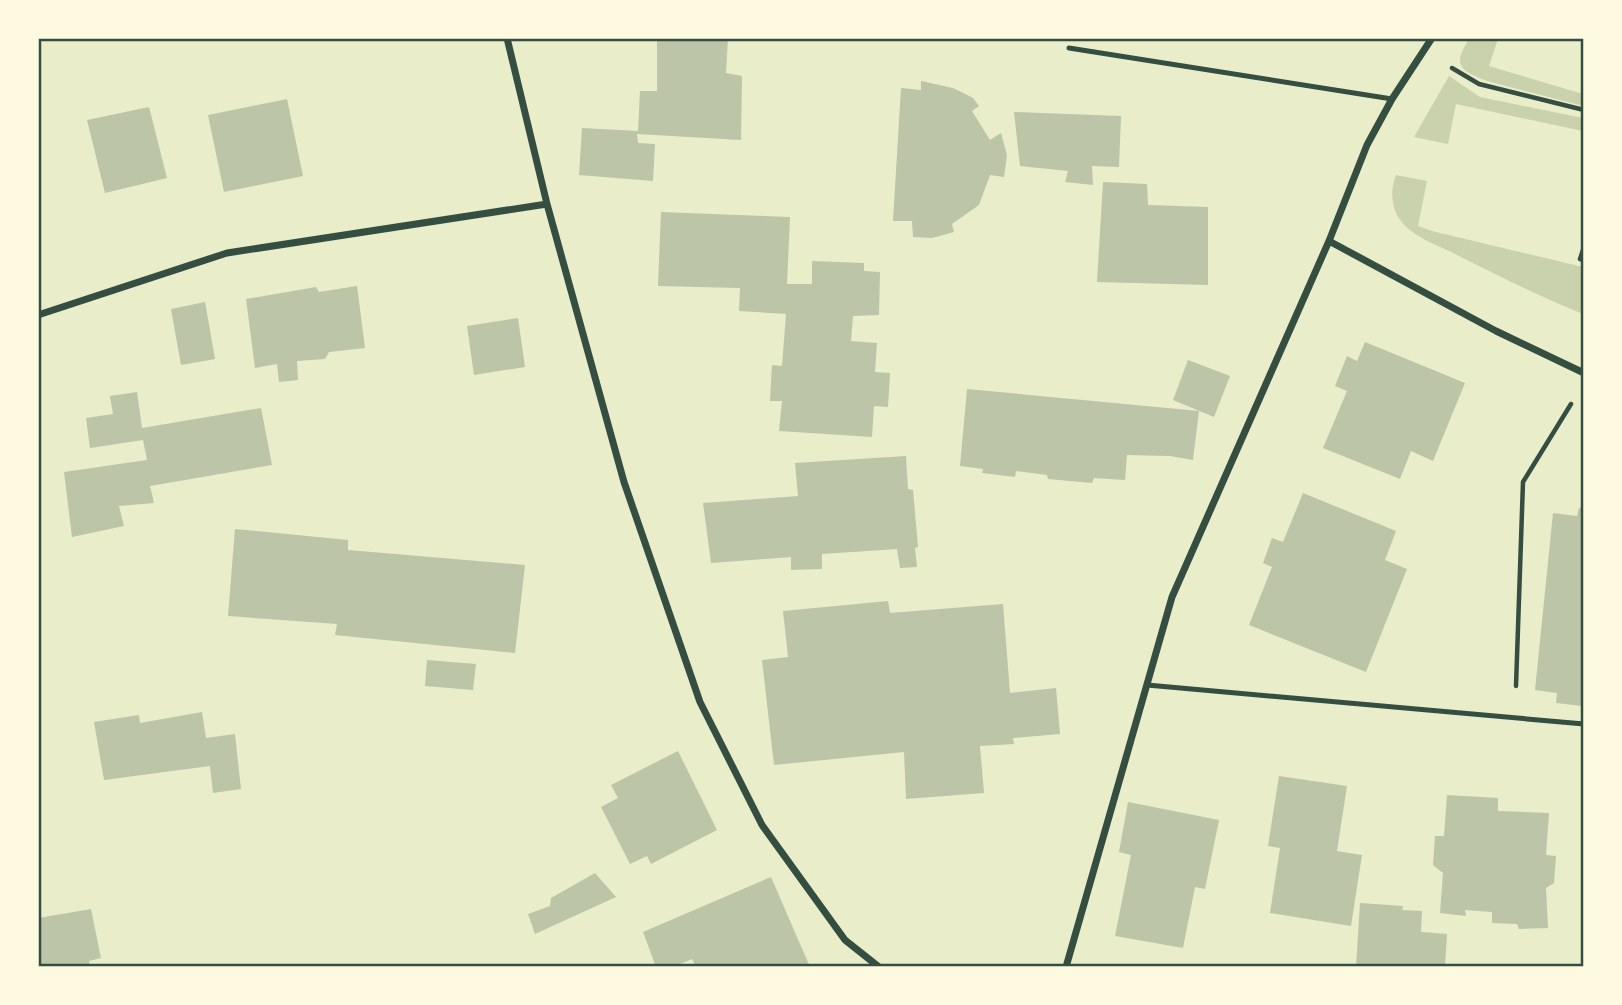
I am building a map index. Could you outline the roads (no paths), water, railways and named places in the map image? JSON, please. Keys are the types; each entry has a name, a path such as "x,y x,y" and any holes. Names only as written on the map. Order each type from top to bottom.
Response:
{"street":[{"path":"507,38 547,204 624,482 700,702 762,825 845,940 879,967"},
{"path":"1066,967 1172,597 1329,241 1367,145 1392,99 1432,38"},
{"path":"38,315 227,253 547,204"},
{"path":"1329,241 1496,331 1584,373"}],"lane":[{"path":"1069,48 1392,99"},
{"path":"1147,685 1584,724"}]}
